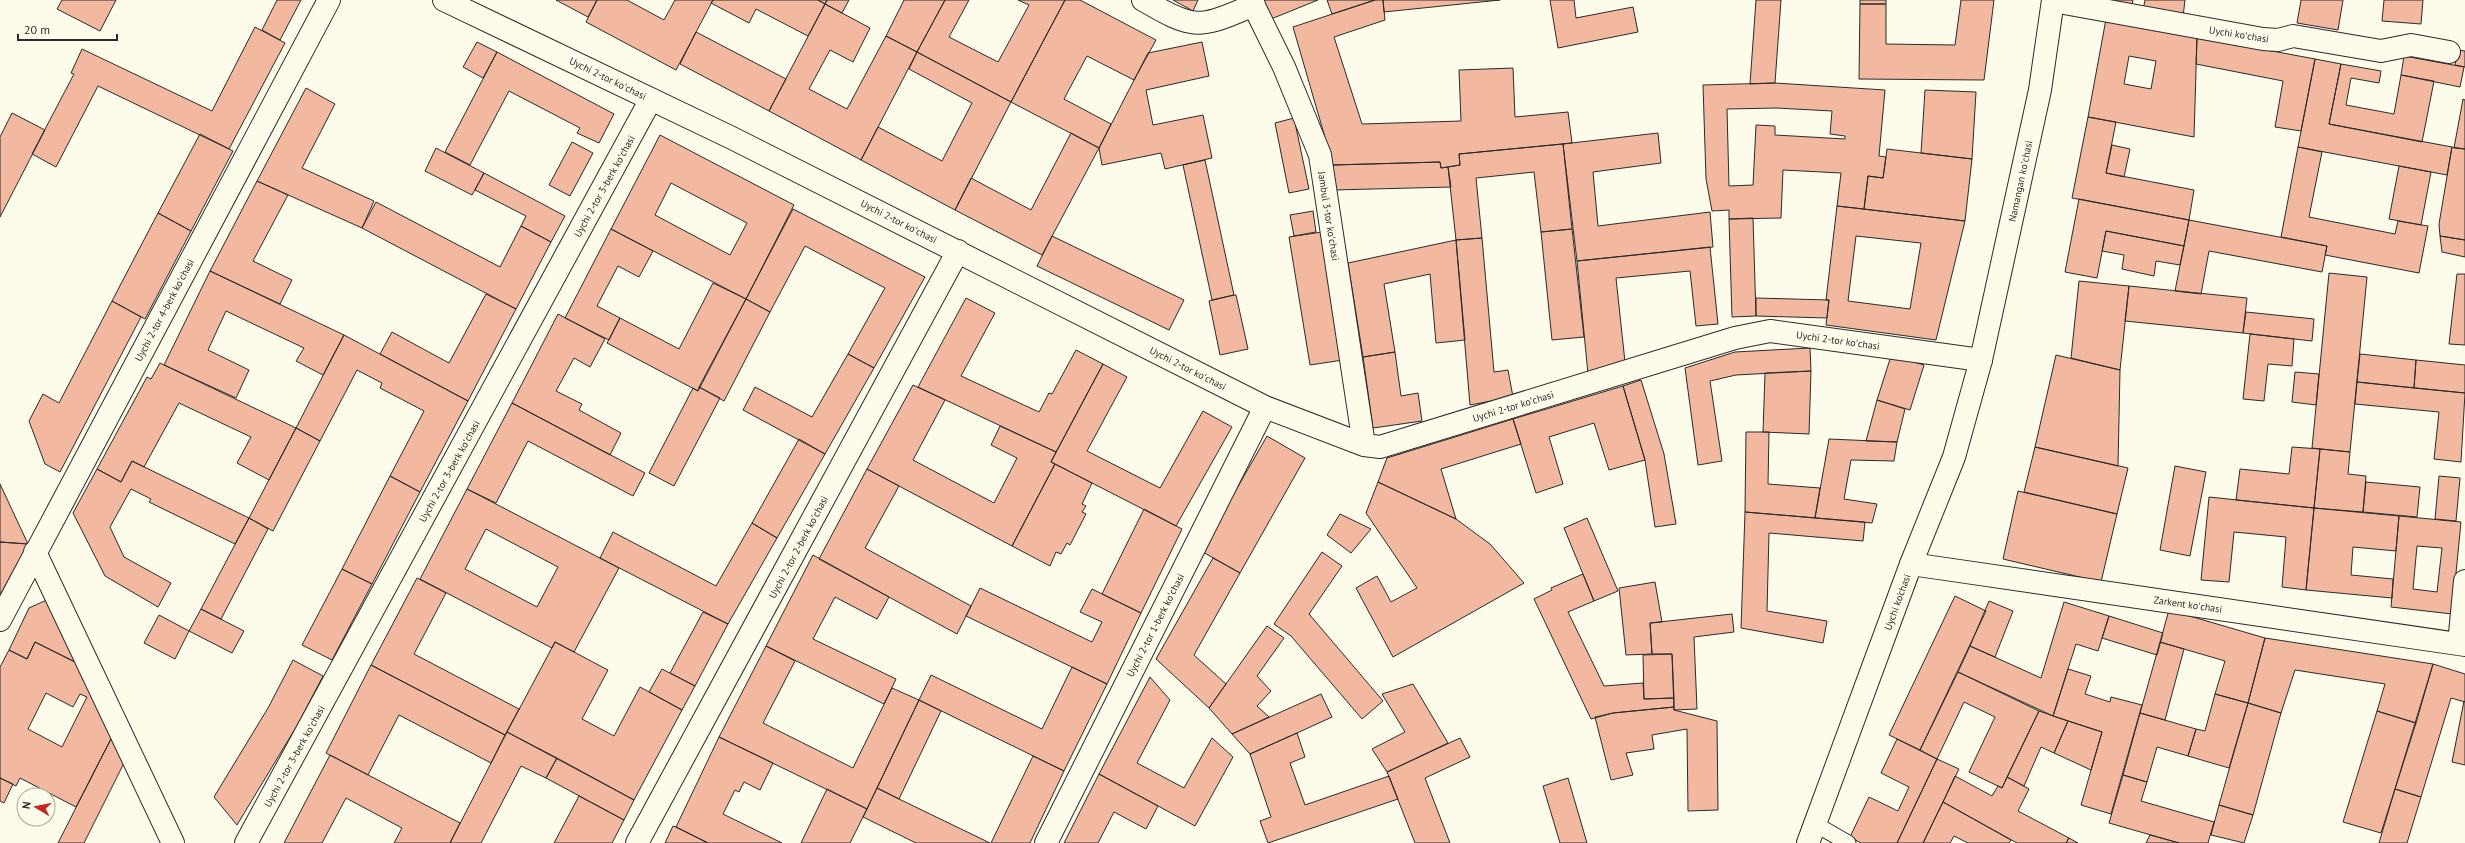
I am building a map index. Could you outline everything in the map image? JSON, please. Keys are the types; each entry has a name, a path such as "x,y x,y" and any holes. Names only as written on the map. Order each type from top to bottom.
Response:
{"street":[{"name":"Uychi 2-tor 4-berk koʻchasi","path":"0,620 329,0"},
{"name":"Uychi 2-tor koʻchasi","path":"444,0 651,99 958,251 1265,407 1364,445 1380,446 1735,338 1770,331 1981,360"},
{"path":"1143,0 1181,20 1193,22 1204,22 1253,3"},
{"name":"Uychi koʻchasi","path":"2053,0 2263,39 2278,40 2293,36 2381,51 2411,45 2449,52"},
{"name":"Namangan koʻchasi","path":"1981,360 2040,90 2053,0"},
{"name":"Jambul 3-tor koʻchasi","path":"1253,3 1284,67 1320,155 1364,445"},
{"name":"Uychi 2-tor 3-berk koʻchasi","path":"246,843 651,99"},
{"name":"Uychi 2-tor 2-berk koʻchasi","path":"637,843 958,251"},
{"name":"Uychi ko'chasi","path":"1811,833 1911,564 1954,457 1981,360"},
{"name":"Uychi 2-tor 1-berk koʻchasi","path":"1046,843 1265,407"},
{"path":"36,552 173,843"},
{"name":"Zarkent koʻchasi","path":"1911,564 2462,644"},
{"path":"2462,644 2465,581"}],"lane":[{"path":"1811,833 1848,843"}],"building":[{"path":"62,0 116,0 100,31 57,9"},
{"path":"277,0 301,0 280,40 262,30"},
{"path":"556,0 597,0 588,17"},
{"path":"597,0 627,0 664,20 675,0 713,0 676,70 586,22"},
{"path":"713,0 818,0 825,4 808,36 756,9 749,23 711,3"},
{"path":"818,0 827,0 825,4"},
{"path":"827,0 849,0 842,13 825,4"},
{"path":"904,0 945,0 917,52 886,36"},
{"path":"945,0 969,0 949,37 998,62 1029,5 1018,0 1065,0 1011,102 917,52"},
{"path":"1065,0 1080,0 1156,40 1134,80 1087,56 1064,99 1111,124 1099,148 1011,102"},
{"path":"1173,0 1198,0 1193,11"},
{"path":"1263,0 1318,0 1271,19"},
{"path":"1327,0 1375,0 1332,14"},
{"path":"1375,0 1383,0 1385,20 1334,37 1362,124 1461,121 1459,70 1513,68 1515,117 1568,112 1572,143 1459,154 1460,165 1441,168 1440,162 1333,165 1293,27"},
{"path":"1383,0 1500,0 1384,12"},
{"path":"1550,0 1574,0 1576,18 1633,7 1638,32 1558,48"},
{"path":"1756,0 1781,0 1775,83 1750,84"},
{"path":"1860,0 1886,0 1886,4 1860,4"},
{"path":"1961,0 1994,0 1984,80 1859,79 1860,4 1886,4 1886,44 1955,45"},
{"path":"2104,0 2133,0 2132,5"},
{"path":"2145,0 2185,0 2183,17 2143,10"},
{"path":"2301,0 2343,0 2338,30 2297,23"},
{"path":"2384,0 2423,0 2421,24 2382,21"},
{"path":"825,4 870,28 853,62 830,50 809,89 847,109 886,36 917,52 861,160 769,111"},
{"path":"2106,19 2197,37 2194,137 2088,117","holes":["2129,56 2156,61 2151,89 2124,84"]},
{"path":"255,27 285,43 229,149 98,86 56,167 32,154 74,74 71,73 82,49 212,111"},
{"path":"696,32 786,79 769,111 680,64"},
{"path":"2197,37 2315,59 2301,131 2275,127 2283,81 2196,64"},
{"path":"477,42 497,52 483,78 463,67"},
{"path":"1202,42 1209,76 1146,90 1153,125 1203,115 1212,158 1165,169 1161,153 1102,165 1099,148 1148,53"},
{"path":"2458,50 2465,51 2465,67 2455,65"},
{"path":"497,52 614,114 599,143 577,133 580,128 509,91 470,165 445,152"},
{"path":"917,52 1011,102 955,210 861,160 878,127 942,161 972,103 909,69"},
{"path":"2404,56 2464,67 2460,87 2401,75"},
{"path":"2315,59 2341,64 2329,124 2452,147 2447,175 2298,147"},
{"path":"2341,64 2381,71 2379,83 2351,78 2346,105 2394,114 2401,75 2434,81 2422,142 2329,124"},
{"path":"1775,83 1885,90 1879,156 1886,157 1883,178 1868,176 1864,209 1837,206 1841,173 1783,170 1781,218 1729,219 1729,210 1712,211 1706,179 1703,85","holes":["1776,108 1832,111 1830,134 1845,136 1845,139 1775,135 1775,126 1756,125 1753,185 1729,186 1727,109"]},
{"path":"306,88 335,104 302,168 374,201 362,228 257,181"},
{"path":"1925,90 1976,92 1972,159 1921,153"},
{"path":"2463,99 2465,100 2465,149 2454,148"},
{"path":"12,113 45,130 0,217 0,137"},
{"path":"2088,117 2116,122 2106,173 2194,190 2189,220 2072,198"},
{"path":"1294,118 1309,189 1289,193 1275,123"},
{"path":"1071,133 1099,148 1042,255 955,210 971,178 1031,210"},
{"path":"1658,133 1661,163 1593,172 1598,226 1710,212 1713,247 1577,261 1563,144"},
{"path":"200,134 233,151 191,231 158,213"},
{"path":"660,135 794,205 746,299 611,229","holes":["671,183 747,223 730,255 655,215"]},
{"path":"572,142 593,153 570,196 549,185"},
{"path":"1563,144 1572,229 1541,232 1534,172 1476,178 1482,238 1456,240 1448,167 1460,165 1459,154"},
{"path":"2112,145 2130,149 2124,177 2106,173"},
{"path":"2298,147 2322,152 2309,217 2395,234 2398,221 2428,226 2419,273 2325,255 2327,246 2281,237"},
{"path":"2452,147 2465,149 2465,240 2440,236 2439,224"},
{"path":"436,148 484,173 472,195 425,171"},
{"path":"1887,149 1972,159 1965,221 1864,209 1868,176 1883,178"},
{"path":"1205,160 1234,295 1212,300 1183,165"},
{"path":"1440,162 1441,168 1448,167 1451,187 1333,190 1333,165"},
{"path":"2399,166 2431,172 2421,225 2389,219"},
{"path":"484,173 565,216 551,242 521,226 526,216 475,190"},
{"path":"257,181 288,195 253,261 292,280 280,304 210,271"},
{"path":"2079,199 2189,220 2184,246 2106,231 2097,278 2065,272"},
{"path":"376,202 500,267 521,226 551,242 516,309 362,228"},
{"path":"1837,206 1965,221 1936,340 1826,325 1829,300 1826,300","holes":["1856,236 1921,243 1910,309 1848,301"]},
{"path":"793,209 925,277 874,368 848,354 885,288 805,246 770,312 746,299"},
{"path":"1313,211 1316,232 1294,236 1290,215"},
{"path":"158,213 191,231 145,319 112,301"},
{"path":"1753,218 1756,316 1732,317 1729,219"},
{"path":"2189,220 2327,246 2322,272 2209,251 2201,294 2175,291"},
{"path":"611,229 653,251 639,277 618,266 597,306 620,318 609,340 565,318"},
{"path":"1572,229 1584,337 1552,340 1541,232"},
{"path":"2106,231 2184,246 2180,265 2156,261 2154,276 2122,269 2124,255 2102,251"},
{"path":"1322,232 1343,360 1310,365 1289,237"},
{"path":"1052,236 1184,300 1169,330 1037,266"},
{"path":"2440,236 2465,240 2465,257 2442,252"},
{"path":"1482,238 1494,372 1508,370 1513,397 1470,405 1456,240"},
{"path":"1456,240 1465,340 1436,343 1430,274 1384,284 1395,352 1363,357 1348,263"},
{"path":"1710,247 1718,324 1696,326 1690,271 1616,278 1625,362 1588,374 1577,261"},
{"path":"210,271 344,335 323,375 296,361 304,348 226,311 208,350 249,370 236,398 164,365"},
{"path":"2329,273 2367,277 2350,452 2312,448"},
{"path":"2457,274 2465,274 2465,345 2449,344"},
{"path":"2079,281 2129,286 2120,370 2071,358"},
{"path":"713,283 746,299 698,391 607,343 620,318 679,349"},
{"path":"2129,286 2247,298 2243,333 2125,321"},
{"path":"486,294 516,309 468,401 380,354 392,332 449,363"},
{"path":"1236,295 1248,349 1220,355 1209,301"},
{"path":"966,298 995,313 961,376 1039,412 1049,393 1052,394 1076,350 1103,364 1056,452 918,387"},
{"path":"1756,298 1829,300 1827,318 1756,316"},
{"path":"746,299 770,312 724,401 699,387"},
{"path":"112,301 141,317 60,472 45,464 29,421 43,394 59,403"},
{"path":"2246,312 2314,319 2312,341 2243,333"},
{"path":"558,314 605,339 590,367 574,358 556,391 582,404 579,410 621,433 610,455 512,403"},
{"path":"2250,334 2294,339 2292,366 2268,364 2264,401 2243,399"},
{"path":"344,335 468,401 420,492 390,476 424,411 380,388 382,383 357,370 320,441 296,428"},
{"path":"1810,348 1811,371 1736,375 1710,381 1722,461 1698,465 1685,368 1735,352"},
{"path":"1395,352 1401,396 1418,393 1422,421 1373,428 1363,357"},
{"path":"848,354 874,368 825,454 743,410 755,387 812,417"},
{"path":"2360,354 2416,360 2414,388 2357,382"},
{"path":"2056,355 2120,370 2118,466 2035,447"},
{"path":"1891,356 1924,365 1910,410 1877,400"},
{"path":"2416,360 2465,365 2465,393 2414,388"},
{"path":"160,363 296,428 269,480 237,463 251,437 179,403 144,467 132,461 121,482 97,469 147,377 151,379"},
{"path":"1103,364 1127,377 1087,451 1160,488 1203,411 1232,427 1176,526 1051,462"},
{"path":"1811,371 1809,434 1763,432 1765,373"},
{"path":"2295,372 2319,374 2316,405 2292,402"},
{"path":"1641,380 1664,454 1676,524 1655,527 1645,460 1623,386"},
{"path":"2357,382 2465,393 2461,462 2434,459 2439,412 2355,404"},
{"path":"913,385 945,400 913,460 994,503 1017,458 991,445 1000,426 1056,452 1051,462 1055,464 1012,546 867,469"},
{"path":"1623,386 1645,460 1609,470 1594,423 1549,437 1563,484 1536,493 1513,419"},
{"path":"699,387 720,398 674,486 649,473 693,388 698,391"},
{"path":"1877,400 1905,409 1897,442 1866,441"},
{"path":"512,403 645,473 633,496 528,441 496,503 467,489"},
{"path":"1513,419 1521,444 1441,469 1456,519 1378,482 1387,458"},
{"path":"296,428 320,441 273,531 249,518"},
{"path":"1746,432 1769,432 1768,484 1820,488 1815,518 1745,512"},
{"path":"1267,436 1305,458 1240,573 1201,551"},
{"path":"799,439 825,454 777,538 752,523"},
{"path":"1829,439 1897,442 1894,461 1851,460 1844,499 1877,504 1872,523 1815,518"},
{"path":"2035,447 2128,468 2117,514 2024,492"},
{"path":"2292,447 2320,449 2314,508 2236,500 2240,469 2289,474"},
{"path":"2320,449 2350,452 2348,474 2366,476 2363,512 2314,508"},
{"path":"132,461 249,518 235,544 149,502 151,499 131,489 110,527 124,557 171,583 158,607 105,576 73,513 97,469 121,482"},
{"path":"1055,464 1092,483 1082,504 1086,506 1082,512 1086,514 1070,545 1067,543 1061,554 1056,552 1050,566 1012,546"},
{"path":"2175,466 2206,472 2190,556 2160,550"},
{"path":"867,469 899,486 865,548 971,606 957,634 819,559"},
{"path":"390,476 420,492 372,584 342,569"},
{"path":"2439,476 2460,478 2456,521 2435,519"},
{"path":"1378,482 1456,519 1490,544 1524,583 1393,657 1356,588 1377,576 1391,602 1417,588 1366,513"},
{"path":"2366,482 2420,487 2417,517 2363,512"},
{"path":"0,484 28,544 0,542"},
{"path":"467,489 619,568 574,652 555,642 552,648 420,579","holes":["486,529 558,567 537,607 465,569"]},
{"path":"2018,491 2117,514 2101,582 2003,559"},
{"path":"2209,497 2314,508 2306,590 2282,587 2286,537 2234,532 2229,582 2201,580"},
{"path":"2314,508 2399,516 2396,551 2353,547 2351,575 2393,579 2392,598 2306,590"},
{"path":"1144,509 1182,529 1141,613 1102,594"},
{"path":"1745,512 1865,522 1863,541 1769,533 1767,611 1827,621 1823,643 1741,628"},
{"path":"1340,514 1371,529 1351,553 1327,535"},
{"path":"2399,516 2461,522 2452,614 2391,607","holes":["2417,546 2442,548 2437,592 2413,589"]},
{"path":"249,518 268,529 221,619 201,609"},
{"path":"1587,518 1618,591 1594,601 1564,528"},
{"path":"752,523 777,538 728,624 600,558 613,532 716,586"},
{"path":"0,542 28,544 0,595"},
{"path":"1322,552 1342,566 1309,614 1383,701 1362,719 1291,636 1274,624"},
{"path":"813,555 889,597 877,619 835,597 813,639 896,679 884,704 766,646"},
{"path":"1213,558 1240,573 1194,655 1226,684 1209,708 1156,659"},
{"path":"342,569 372,584 332,660 302,645"},
{"path":"1583,574 1594,601 1568,612 1604,686 1643,683 1644,699 1674,698 1674,707 1613,713 1591,719 1534,599 1552,590 1551,588"},
{"path":"417,578 446,593 414,654 519,709 505,735 371,665"},
{"path":"1655,582 1662,622 1650,623 1652,654 1626,655 1619,588"},
{"path":"980,588 1092,642 1102,622 1080,612 1092,589 1141,613 1107,684 966,616"},
{"path":"1955,596 1986,611 1920,750 1889,735"},
{"path":"49,599 81,665 35,642 27,659 9,650 29,608"},
{"path":"1989,601 2013,611 1995,657 1970,646"},
{"path":"2064,602 2109,616 2098,651 2076,644 2053,716 1958,672 1970,646 2041,678"},
{"path":"201,609 244,631 232,653 189,631"},
{"path":"2169,610 2265,638 2248,703 2215,694 2225,661 2160,642"},
{"path":"703,612 728,624 695,686 670,673"},
{"path":"1732,614 1734,632 1694,637 1697,709 1674,710 1672,654 1652,654 1650,623"},
{"path":"159,615 189,631 175,659 144,643"},
{"path":"2109,616 2163,633 2157,655 2102,638"},
{"path":"1267,626 1284,638 1257,676 1271,691 1257,706 1269,717 1232,734 1209,708"},
{"path":"2265,638 2433,664 2416,723 2377,711 2385,684 2295,670 2281,713 2248,703"},
{"path":"35,642 81,665 114,733 76,807 56,797 56,787 37,787 20,778 16,786 0,778 0,667 9,650 27,659","holes":["46,693 73,707 80,694 87,697 62,747 28,729"]},
{"path":"555,642 608,670 582,719 614,736 640,687 682,710 634,800 507,732"},
{"path":"2160,642 2184,649 2165,720 2140,713"},
{"path":"766,646 795,661 763,723 853,768 892,688 919,700 867,809 719,737"},
{"path":"1672,654 1674,698 1644,699 1643,655"},
{"path":"293,660 323,676 298,724 237,825 214,797 268,708"},
{"path":"2433,664 2465,674 2465,702 2451,698 2421,797 2395,789"},
{"path":"371,665 505,735 491,763 399,715 368,775 326,753"},
{"path":"1072,667 1107,684 1064,771 919,700 931,675 1042,729"},
{"path":"662,669 695,686 682,710 649,692"},
{"path":"2068,669 2091,676 2085,694 2110,702 2111,697 2142,705 2111,814 2081,805 2102,732 2053,716"},
{"path":"1958,672 2039,711 2002,788 1969,772 1995,717 1964,702 1937,759 1920,750"},
{"path":"1150,677 1170,700 1137,763 1184,788 1212,738 1233,757 1195,826 1099,774"},
{"path":"1413,684 1448,743 1387,772 1372,749 1405,732 1382,694"},
{"path":"1321,694 1332,717 1297,733 1250,754 1232,734"},
{"path":"2215,694 2248,703 2229,768 2188,756 2196,729 2205,731"},
{"path":"919,700 941,711 899,799 877,788"},
{"path":"2464,701 2465,702 2465,765 2452,762"},
{"path":"2248,703 2281,713 2253,815 2219,805"},
{"path":"1674,707 1674,710 1717,721 1718,810 1688,811 1687,729 1652,735 1654,749 1626,753 1633,775 1611,780 1595,717 1613,713"},
{"path":"2039,711 2068,721 2054,753 2041,747 2024,786 2007,777"},
{"path":"2377,711 2416,723 2381,833 2343,822"},
{"path":"2140,713 2196,729 2188,756 2157,747 2147,782 2123,775"},
{"path":"2068,721 2102,732 2091,770 2054,753"},
{"path":"507,732 557,758 546,778 521,766 481,843 450,843"},
{"path":"114,733 126,759 84,843 58,843"},
{"path":"1297,733 1305,757 1290,763 1305,805 1389,776 1398,799 1268,843 1260,821 1271,817 1250,754"},
{"path":"719,737 773,763 760,790 744,782 739,792 735,790 723,814 782,843 708,843 676,827"},
{"path":"1460,738 1470,757 1425,778 1450,843 1415,843 1387,772"},
{"path":"1897,739 1937,759 1897,843 1861,843 1850,837 1869,797 1898,811 1909,787 1881,773"},
{"path":"330,755 460,823 450,843 394,843 402,828 346,798 322,843 284,843"},
{"path":"1033,756 1064,771 1030,843 991,843"},
{"path":"557,758 634,800 624,820 546,778"},
{"path":"1937,759 1959,769 1923,843 1897,843"},
{"path":"1099,774 1158,806 1146,829 1114,812 1098,843 1064,843"},
{"path":"2123,775 2147,782 2141,801 2214,822 2208,843 2179,843 2109,823"},
{"path":"1955,776 1992,796 1998,786 2002,788 2007,777 2029,789 2018,811 2069,838 2066,843 2017,843 1943,802"},
{"path":"0,778 13,784 4,803 0,801"},
{"path":"1568,778 1587,843 1560,843 1543,786"},
{"path":"877,788 990,843 916,843 863,817"},
{"path":"827,789 867,809 850,843 801,843"},
{"path":"2395,789 2421,797 2407,843 2379,843"},
{"path":"579,796 624,820 612,843 554,843"},
{"path":"1943,802 2011,840 2009,843 1968,843 1954,836 1950,843 1923,843"},
{"path":"2219,805 2253,815 2244,843 2211,835"},
{"path":"673,826 676,827 708,843 665,843"},
{"path":"2150,835 2179,843 2146,843"},
{"path":"2069,838 2078,843 2066,843"}]}
